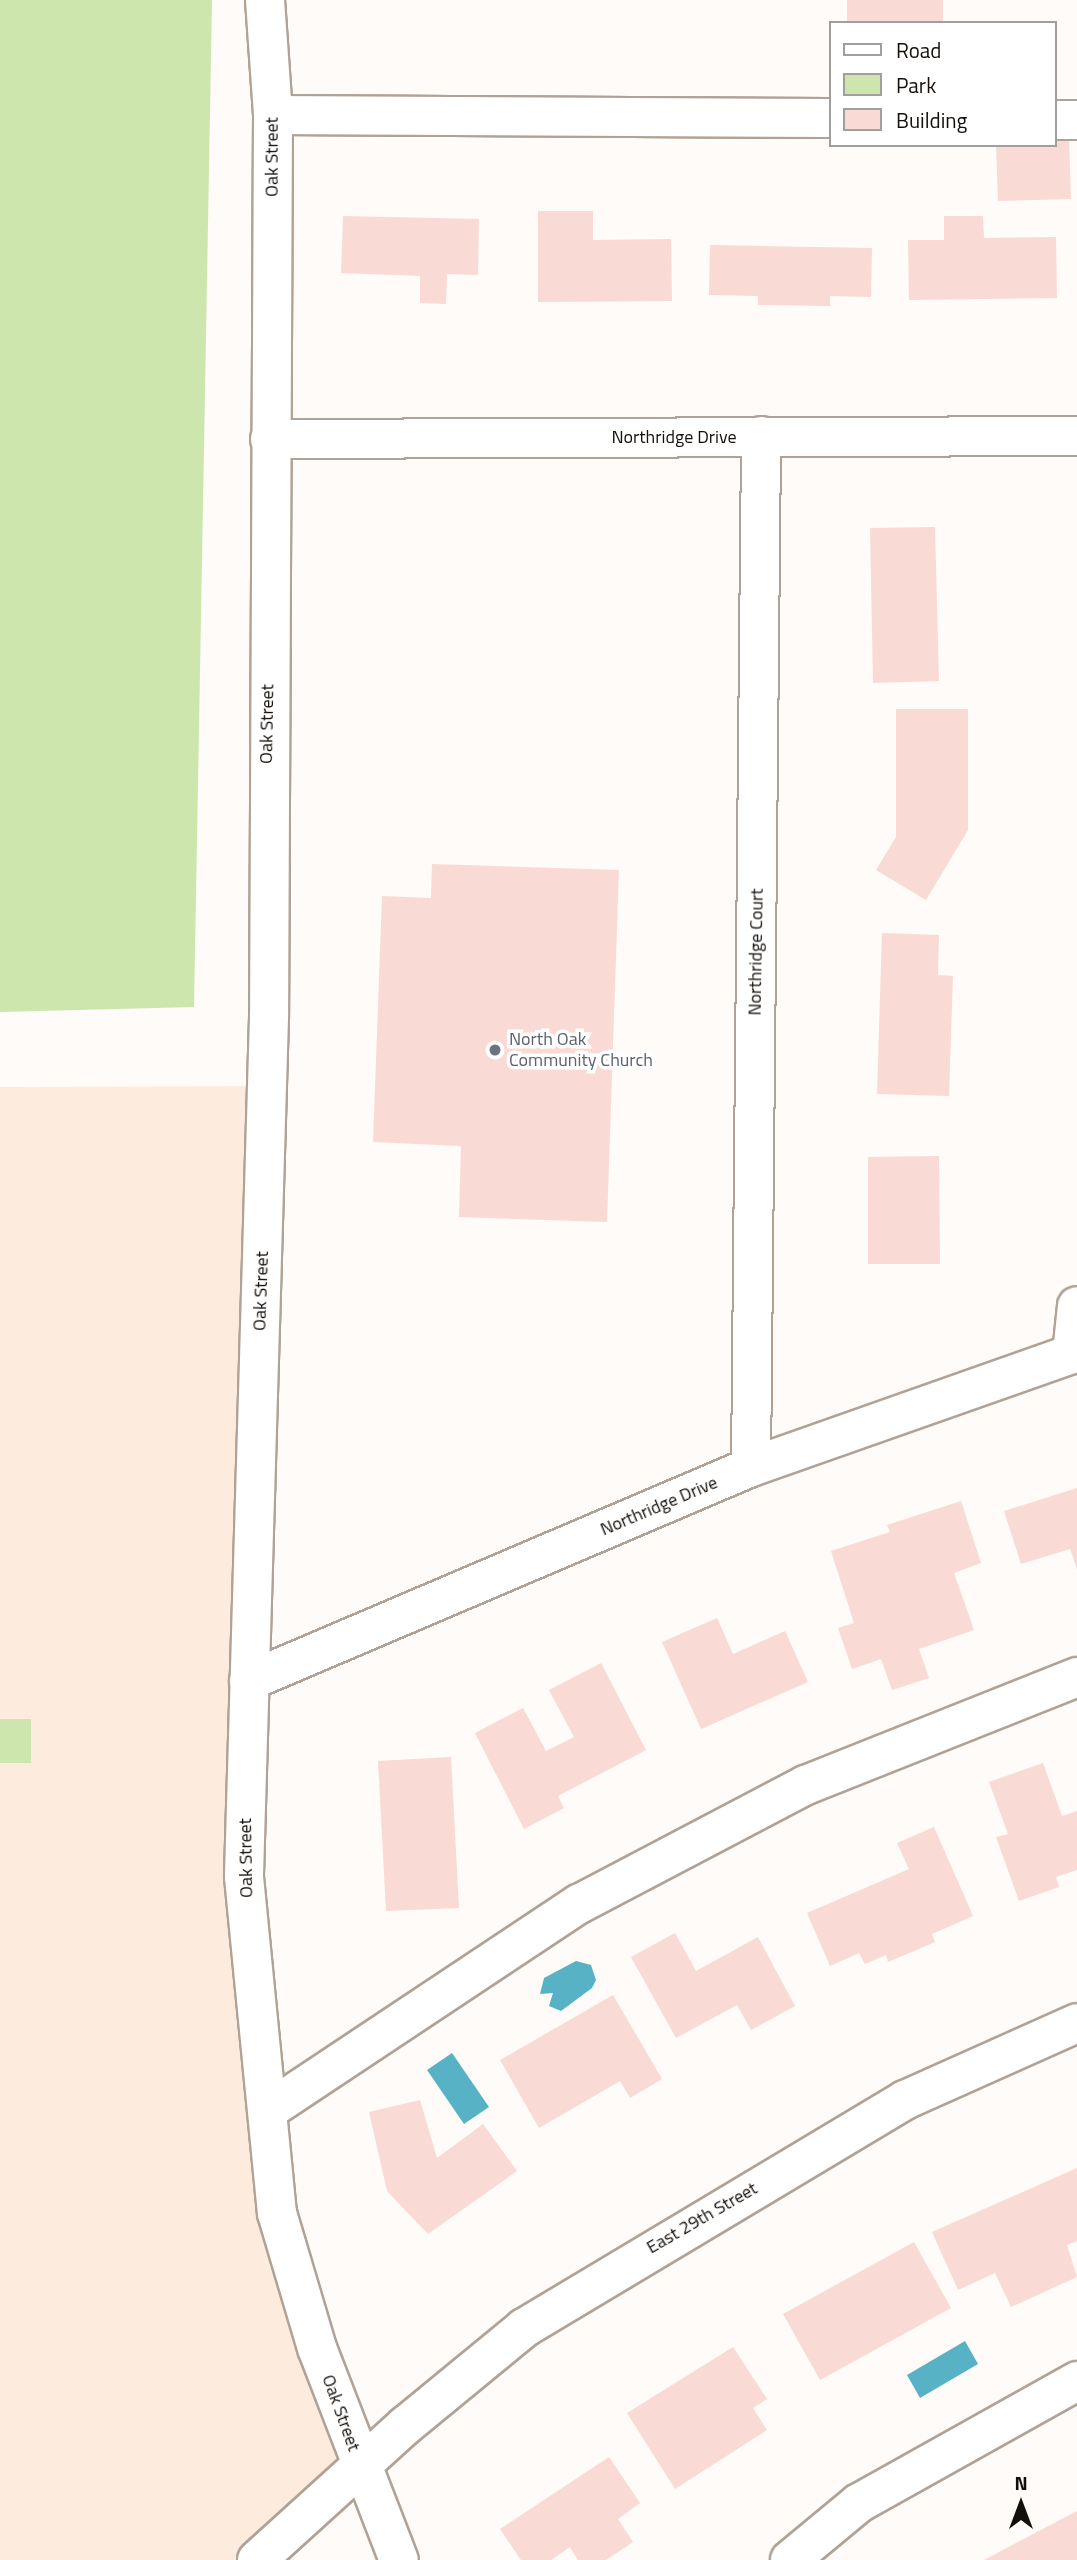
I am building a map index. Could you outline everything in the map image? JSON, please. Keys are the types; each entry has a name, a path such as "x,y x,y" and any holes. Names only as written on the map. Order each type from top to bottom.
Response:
{"street":[{"name":"Oak Street","path":"265,0 273,115 269,1017 244,1877 270,2109 277,2213 317,2348 399,2560"},
{"path":"273,115 828,118"},
{"path":"1056,120 1077,120"},
{"name":"Northridge Court","path":"751,1467 761,436"},
{"name":"Northridge Drive","path":"270,439 1077,436"},
{"path":"1074,1353 1077,1306"},
{"name":"Northridge Drive","path":"249,1681 751,1467 1074,1353"},
{"path":"270,2109 579,1903 806,1785 1077,1677"},
{"name":"East 29th Street","path":"257,2560 524,2328 634,2258 905,2100 1077,2023"},
{"path":"790,2560 859,2503 1077,2381"}],"shaded area":[{"path":"267,1086 249,1681 270,2109 362,2468 257,2560 0,2560 0,1087"}],"green space":[{"path":"0,0 212,0 194,1007 0,1012"},
{"path":"0,1719 31,1719 31,1763 0,1763"}],"water":[{"path":"576,1961 591,1965 596,1980 592,1988 561,2011 549,2006 553,1993 540,1994 544,1978"},
{"path":"452,2053 489,2107 464,2124 427,2070"},
{"path":"965,2341 978,2364 920,2398 907,2375"}],"building":[{"path":"847,0 943,0 943,21 847,21"},
{"path":"1056,137 1069,137 1071,199 998,201 996,147 1056,147"},
{"path":"538,211 593,211 593,240 671,239 672,301 538,302"},
{"path":"343,216 479,219 478,275 447,274 446,304 420,303 420,276 341,273"},
{"path":"944,216 983,216 984,238 1056,237 1057,298 909,300 908,240 944,240"},
{"path":"710,245 872,248 871,297 830,296 830,306 758,305 758,296 709,295"},
{"path":"935,527 939,681 873,683 870,528"},
{"path":"896,709 968,709 968,830 926,900 876,870 896,837"},
{"name":"North Oak Community Church","path":"432,864 619,870 607,1222 459,1217 461,1146 373,1142 382,896 431,898"},
{"path":"882,933 939,935 938,975 953,976 949,1096 877,1094"},
{"path":"939,1156 940,1264 868,1264 868,1157"},
{"path":"1077,1488 1077,1569 1070,1549 1021,1564 1004,1511"},
{"path":"961,1501 981,1563 954,1573 974,1630 919,1649 929,1678 892,1690 881,1659 852,1669 838,1628 854,1623 831,1551 890,1532 887,1525"},
{"path":"717,1618 733,1654 785,1631 808,1682 701,1729 662,1642"},
{"path":"601,1663 646,1750 558,1796 564,1808 524,1829 475,1733 523,1708 546,1751 574,1737 549,1690"},
{"path":"451,1757 459,1908 386,1911 378,1761"},
{"path":"1043,1763 1062,1816 1077,1811 1077,1870 1056,1877 1059,1887 1019,1901 996,1837 1008,1834 989,1782"},
{"path":"934,1827 973,1916 932,1934 935,1942 888,1962 886,1955 865,1964 859,1953 830,1966 807,1913 909,1869 897,1843"},
{"path":"675,1933 696,1971 758,1937 795,2006 751,2030 737,2005 676,2038 631,1957"},
{"path":"613,1995 662,2079 630,2098 620,2081 539,2128 500,2060"},
{"path":"420,2100 437,2158 483,2124 517,2171 428,2234 387,2191 369,2112"},
{"path":"1077,2168 1077,2241 1067,2245 1077,2277 1011,2307 995,2273 958,2290 932,2232"},
{"path":"914,2242 951,2308 820,2380 783,2314"},
{"path":"733,2347 767,2399 753,2408 767,2430 675,2489 627,2413"},
{"path":"609,2457 640,2503 618,2519 633,2542 606,2560 578,2560 570,2547 551,2560 521,2560 500,2529"},
{"path":"1077,2511 1077,2560 984,2560"}],"place":[{"name":"North Oak Community Church","path":"495,1050"}]}
